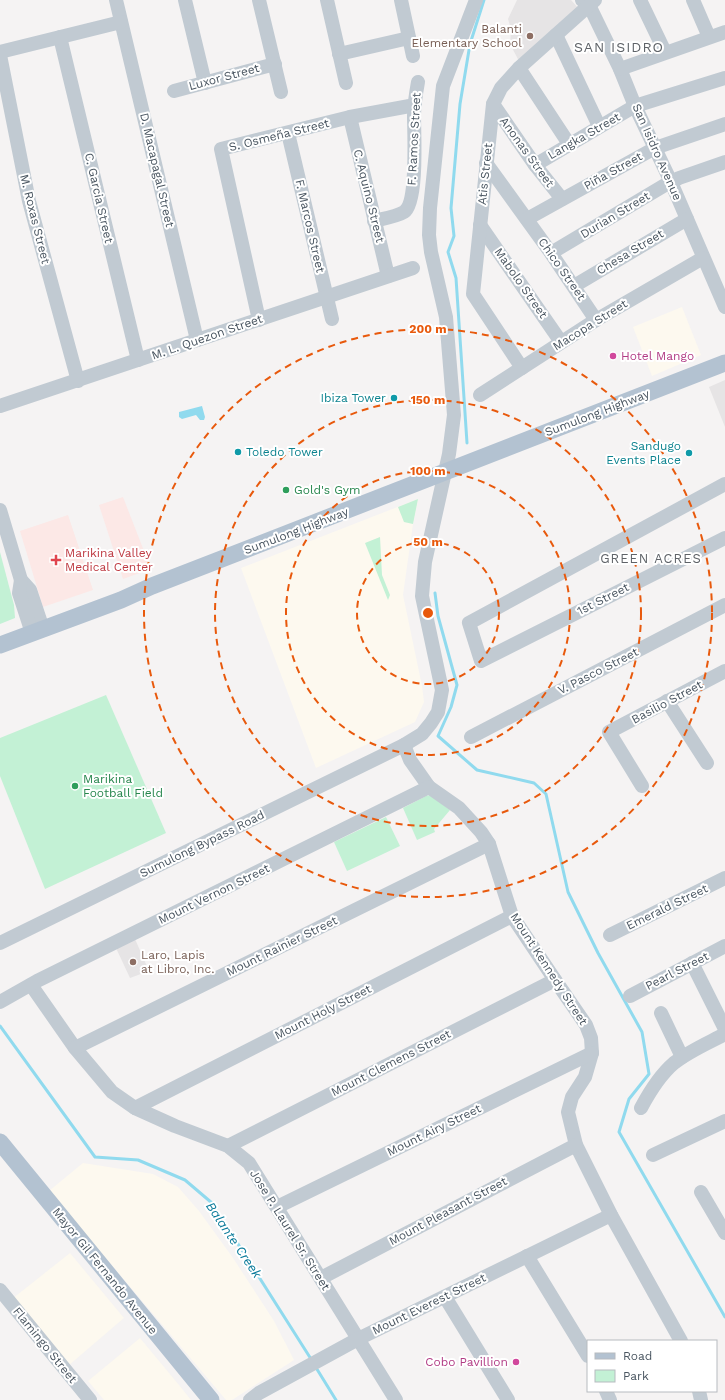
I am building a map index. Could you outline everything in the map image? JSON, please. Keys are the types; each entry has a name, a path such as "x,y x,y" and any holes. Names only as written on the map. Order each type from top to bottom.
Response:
{"main road":[{"name":"Sumulong Highway","path":"0,645 121,600 152,586 725,363"},
{"name":"Mayor Gil Fernando Avenue","path":"0,1142 211,1400"}],"street":[{"name":"D. Macapagal Street","path":"116,0 197,340"},
{"path":"185,0 205,82"},
{"path":"259,0 281,92"},
{"path":"327,0 346,83"},
{"path":"401,0 413,56"},
{"name":"Sumulong Bypass Road","path":"0,943 404,745 422,734 431,724 438,712 442,690 422,596 425,562 448,471 454,415 446,317 431,252 429,235 430,208 443,86 476,0"},
{"path":"640,0 666,52"},
{"path":"693,0 709,37"},
{"name":"Atis Street","path":"522,368 473,294 492,104 501,88 519,68 556,35 589,2"},
{"name":"San Isidro Avenue","path":"589,2 671,182 725,307"},
{"path":"0,52 121,22"},
{"path":"620,69 725,32"},
{"path":"556,35 599,126"},
{"name":"C. Garcia Street","path":"60,37 138,360"},
{"path":"339,54 409,38"},
{"name":"M. Roxas Street","path":"0,56 29,201 78,381"},
{"name":"Luxor Street","path":"174,91 274,64"},
{"path":"519,68 569,144"},
{"name":"Langka Street","path":"535,165 599,126 636,106 725,78"},
{"name":"F. Ramos Street","path":"374,221 404,213 409,206 414,184 414,105 418,82"},
{"name":"Anonas Street","path":"492,104 535,165 562,199"},
{"name":"S. Osmeña Street","path":"259,320 221,149 350,117 414,105"},
{"name":"C. Aquino Street","path":"350,117 388,276"},
{"name":"Piña Street","path":"527,219 655,148 725,124"},
{"name":"F. Marcos Street","path":"288,133 332,318"},
{"name":"Durian Street","path":"551,253 671,182 725,162"},
{"name":"Chico Street","path":"486,163 551,253 596,320"},
{"name":"Chesa Street","path":"574,286 687,219"},
{"name":"Mabolo Street","path":"480,225 561,342"},
{"name":"Macopa Street","path":"480,395 596,320 703,258"},
{"name":"M. L. Quezon Street","path":"0,406 413,268"},
{"name":"1st Street","path":"725,484 469,623 482,661 725,538"},
{"path":"0,510 21,580 30,590 38,631"},
{"name":"V. Pasco Street","path":"471,737 725,605"},
{"name":"Basilio Street","path":"642,786 609,732 725,671"},
{"path":"667,701 707,763"},
{"name":"Mount Kennedy Street","path":"404,745 410,760 429,787 459,808 481,832 489,844 512,916 586,1024 591,1038 592,1053 585,1077 572,1096 568,1112 576,1145 611,1215 680,1340"},
{"name":"Mount Vernon Street","path":"0,1002 31,985 429,787"},
{"name":"Mount Rainier Street","path":"75,1048 489,844"},
{"name":"Emerald Street","path":"610,935 725,878"},
{"name":"Mount Holy Street","path":"135,1108 512,916"},
{"name":"Pearl Street","path":"630,996 725,946"},
{"path":"692,963 725,1030"},
{"name":"Mount Clemens Street","path":"228,1146 555,980"},
{"name":"Jose P. Laurel Sr. Street","path":"31,985 75,1048 112,1092 135,1108 175,1126 228,1146 249,1163 396,1400"},
{"path":"661,1013 682,1057"},
{"path":"641,1108 656,1082 682,1057 725,1034"},
{"name":"Mount Airy Street","path":"277,1207 592,1053"},
{"path":"653,1155 725,1121"},
{"name":"Mount Pleasant Street","path":"321,1278 576,1145"},
{"path":"701,1192 723,1225"},
{"name":"Mount Everest Street","path":"250,1400 259,1393 358,1339 611,1215"},
{"path":"527,1256 587,1354"},
{"name":"Flamingo Street","path":"0,1290 90,1400"},
{"path":"445,1297 508,1400"}],"shaded area":[{"name":"Balanti Elementary School","path":"517,0 571,0 579,9 520,63 510,44 511,29 508,19"},
{"path":"682,307 701,355 652,376 633,327"},
{"path":"725,380 725,427 709,387"},
{"name":"Marikina Valley Medical Center","path":"123,497 151,569 123,579 99,505"},
{"path":"418,499 403,595 424,702 415,722 316,768 241,568"},
{"name":"Marikina Valley Medical Center","path":"68,515 93,590 43,607 20,531"},
{"name":"Laro, Lapis at Libro, Inc.","path":"135,939 149,971 130,978 116,948"},
{"path":"83,1163 153,1174 178,1187 199,1211 233,1258 274,1321 294,1360 232,1400 226,1400 49,1191"},
{"path":"70,1253 124,1318 68,1366 12,1299"},
{"path":"140,1338 191,1400 104,1400 88,1381"}],"green space":[{"path":"418,499 413,524 404,522 398,507"},
{"path":"380,537 382,575 390,595 388,600 365,543"},
{"path":"0,552 14,605 15,618 0,624"},
{"name":"Marikina Football Field","path":"106,695 166,833 45,889 0,776 0,738"},
{"path":"430,795 450,810 434,829 435,832 417,840 403,808"},
{"path":"386,817 400,846 347,871 334,842"}],"water":[{"path":"202,406 205,417 204,420 200,420 196,415 182,419 179,417 179,412"}],"waterway":[{"path":"467,443 456,278 448,252 454,236 451,208 460,104 470,44 484,0"},
{"path":"435,593 438,616 457,685 451,707 438,736 477,770 534,783 546,794 568,892 598,953 642,1032 649,1074 629,1099 619,1132 725,1317"},
{"name":"Balante Creek","path":"0,1026 95,1157 138,1160 185,1180 212,1203 311,1359"},
{"name":"Balante Creek","path":"315,1366 336,1400"}],"place":[{"name":"Balanti Elementary School","path":"530,36"},
{"name":"Hotel Mango","path":"613,356"},
{"name":"Ibiza Tower","path":"394,398"},
{"name":"Toledo Tower","path":"238,452"},
{"name":"Sandugo Events Place","path":"689,453"},
{"name":"Gold's Gym","path":"286,490"},
{"name":"Marikina Valley Medical Center","path":"56,560"},
{"name":"Marikina Football Field","path":"75,786"},
{"name":"Laro, Lapis at Libro, Inc.","path":"133,962"},
{"name":"Cobo Pavillion","path":"516,1362"}],"district":[{"name":"SAN ISIDRO","path":"619,47"},
{"name":"GREEN ACRES","path":"651,558"}]}
